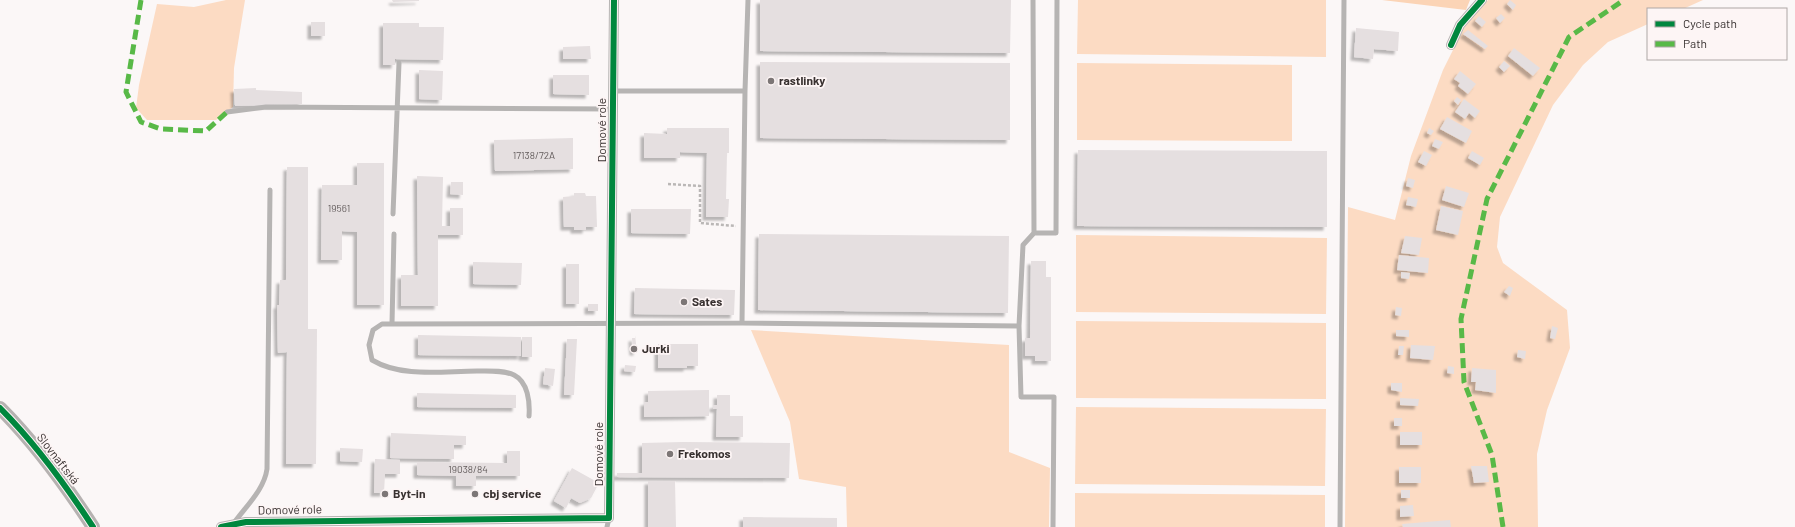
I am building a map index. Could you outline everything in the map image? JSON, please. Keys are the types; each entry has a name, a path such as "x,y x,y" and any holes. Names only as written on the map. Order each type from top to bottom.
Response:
{"main road":[{"name":"Slovnaftská","path":"0,408 45,459 93,527"}],"street":[{"name":"Domové role","path":"221,527 234,523 608,522 614,0"},
{"path":"1451,45 1460,24 1482,0"}],"lane":[{"path":"742,323 745,91 748,0"},
{"path":"1034,0 1034,233 1023,245 1019,326 1021,397 1054,396 1053,527"},
{"path":"1034,233 1056,234 1057,0"},
{"path":"1340,527 1344,0"},
{"path":"393,214 399,63"},
{"path":"613,91 745,91"},
{"path":"227,112 266,106 613,109"},
{"path":"234,523 254,499 266,478 267,469 270,190"},
{"path":"392,324 394,234"},
{"path":"529,416 530,402 525,387 515,375 494,371 408,372 382,366 372,360 369,345 373,330 382,324 742,323 1019,326"}],"path":[{"path":"668,184 700,186 700,223 743,227"}],"shaded area":[{"path":"226,0 245,0 234,68 233,107 216,120 147,120 136,108 139,85 157,4 194,7"},
{"path":"1078,0 1326,0 1326,57 1077,54"},
{"path":"1382,0 1470,0 1466,10"},
{"path":"1488,0 1703,0 1685,8 1647,8 1647,24 1608,42 1583,65 1553,105 1500,217 1497,247 1503,263 1567,310 1570,348 1547,410 1537,454 1538,527 1345,527 1348,207 1395,220 1411,156 1443,70 1467,22"},
{"path":"1077,63 1292,65 1292,141 1077,140"},
{"path":"1076,235 1327,238 1326,314 1076,312"},
{"path":"1076,321 1326,323 1326,399 1076,398"},
{"path":"751,330 1009,345 1009,452 1050,468 1049,527 847,527 846,487 799,479 790,422"},
{"path":"1076,407 1326,409 1325,486 1075,484"},
{"path":"1075,493 1325,495 1325,527 1075,527"}],"building":[{"path":"392,0 419,0 419,1 393,2"},
{"path":"760,0 1011,0 1010,53 760,51"},
{"path":"1510,0 1516,5 1513,10 1507,4"},
{"path":"1501,14 1505,18 1500,23 1496,18"},
{"path":"1479,16 1486,22 1482,27 1475,21"},
{"path":"311,22 325,22 325,36 311,36"},
{"path":"383,23 419,23 419,27 444,27 443,60 395,59 395,65 383,65"},
{"path":"1356,28 1399,32 1398,51 1374,49 1373,59 1354,57"},
{"path":"1468,30 1488,46 1485,49 1463,34"},
{"path":"590,46 591,59 563,59 563,47"},
{"path":"1514,48 1540,68 1533,76 1508,56"},
{"path":"1504,61 1510,66 1504,72 1499,67"},
{"path":"760,62 1010,63 1010,140 760,138"},
{"path":"419,70 443,71 442,100 419,99"},
{"path":"1460,71 1476,84 1468,94 1458,86 1460,83 1454,79"},
{"path":"553,75 589,75 589,95 553,94"},
{"path":"256,88 256,90 302,92 302,104 235,106 234,89"},
{"path":"1457,97 1461,100 1458,105 1454,101"},
{"path":"1464,99 1480,111 1475,118 1469,113 1465,119 1455,112"},
{"path":"1447,117 1472,131 1466,143 1440,129"},
{"path":"667,128 729,128 726,199 729,199 728,217 706,217 707,153 680,152 680,158 644,158 644,133 667,134"},
{"path":"1429,128 1434,131 1431,135 1427,133"},
{"path":"573,138 573,169 495,171 494,140"},
{"path":"1435,139 1443,142 1439,149 1432,146"},
{"path":"1078,150 1327,151 1327,227 1077,226"},
{"path":"1424,151 1432,155 1426,166 1418,162"},
{"path":"1472,151 1484,158 1480,165 1468,158"},
{"path":"357,163 384,163 384,305 357,305 357,232 342,231 342,260 321,260 322,185 357,185"},
{"path":"287,167 308,167 308,329 317,329 316,464 286,464 287,352 278,353 277,305 279,305 280,280 286,280"},
{"path":"417,176 443,177 442,226 450,226 450,208 463,208 463,235 438,235 438,306 401,306 401,275 418,275"},
{"path":"1408,178 1415,180 1413,188 1406,186"},
{"path":"451,182 463,182 463,195 450,194"},
{"path":"1446,186 1469,193 1464,207 1442,200"},
{"path":"574,193 585,193 586,196 596,196 597,227 586,227 586,230 574,230 574,227 564,227 563,197 574,196"},
{"path":"1408,197 1418,199 1416,207 1406,205"},
{"path":"1441,206 1463,211 1458,235 1436,230"},
{"path":"631,209 691,209 690,234 631,233"},
{"path":"759,234 1009,236 1008,313 758,310"},
{"path":"1405,236 1422,238 1419,255 1401,253"},
{"path":"1399,255 1429,258 1428,273 1397,270"},
{"path":"1031,261 1046,261 1046,277 1051,277 1051,361 1035,361 1035,356 1025,356 1025,338 1030,338"},
{"path":"473,262 522,263 521,285 473,284"},
{"path":"566,264 579,264 579,304 566,304"},
{"path":"1401,272 1410,273 1409,279 1401,278"},
{"path":"1509,286 1513,288 1510,296 1504,292"},
{"name":"Sates","path":"635,288 735,290 734,315 634,314"},
{"path":"588,304 598,304 598,311 588,311"},
{"path":"1396,307 1402,308 1401,316 1395,315"},
{"path":"1552,326 1558,328 1555,339 1550,338"},
{"path":"1396,330 1409,330 1409,337 1396,336"},
{"path":"418,335 521,337 521,356 418,355"},
{"path":"635,335 637,352 633,352 632,338 635,338"},
{"path":"522,337 532,337 532,357 522,357"},
{"path":"567,339 577,339 574,395 564,395"},
{"path":"658,344 698,344 698,366 687,366 687,368 658,368"},
{"path":"1411,345 1435,346 1433,360 1410,358"},
{"path":"1399,346 1404,346 1403,355 1398,355"},
{"path":"1518,350 1526,351 1525,359 1517,357"},
{"path":"625,365 636,366 635,372 624,371"},
{"path":"1448,366 1454,367 1454,374 1447,373"},
{"path":"545,368 555,369 553,386 543,384"},
{"path":"1472,368 1496,370 1496,393 1475,390 1476,382 1471,382"},
{"path":"1391,383 1402,383 1402,392 1391,390"},
{"path":"709,390 709,416 644,417 644,402 648,402 648,391"},
{"path":"417,393 516,395 516,408 417,407"},
{"path":"717,395 730,395 730,416 743,416 743,437 716,437 717,409 713,409 713,405 717,405"},
{"path":"1400,398 1419,399 1418,406 1400,405"},
{"path":"1394,418 1402,418 1402,426 1394,426"},
{"path":"1400,432 1422,432 1422,445 1400,445"},
{"path":"391,433 466,436 466,445 454,445 454,459 390,458"},
{"path":"642,443 790,443 789,478 617,477 617,473 642,473"},
{"path":"340,448 363,449 362,462 340,461"},
{"path":"507,451 520,451 520,476 476,476 476,486 456,486 456,476 417,475 417,462 507,463"},
{"path":"375,459 400,460 400,474 385,474 384,493 374,493"},
{"path":"1471,466 1487,466 1489,482 1474,483"},
{"path":"1399,467 1421,467 1421,483 1399,483"},
{"path":"572,468 599,483 591,498 580,503 571,498 566,508 554,501"},
{"path":"648,481 675,481 676,527 648,527"},
{"path":"1401,490 1410,490 1410,498 1401,498"},
{"path":"1413,505 1414,516 1400,517 1400,506"},
{"path":"743,517 837,518 837,527 743,527"},
{"path":"1450,520 1451,527 1403,527 1402,524"}],"marked path":[{"path":"141,0 126,92 141,122 161,129 206,131 227,112"},
{"path":"1503,527 1492,455 1464,382 1461,319 1487,199 1569,37 1624,0"}],"cycle path":[{"path":"221,527 246,522 609,518 614,0"},
{"path":"1451,45 1460,25 1482,0"},
{"path":"0,408 50,465 93,527"}],"place":[{"name":"rastlinky","path":"771,81"},
{"name":"Sates","path":"684,302"},
{"name":"Jurki","path":"634,349"},
{"name":"Frekomos","path":"670,454"},
{"name":"Byt-in","path":"385,494"},
{"name":"cbj service","path":"475,494"}]}
